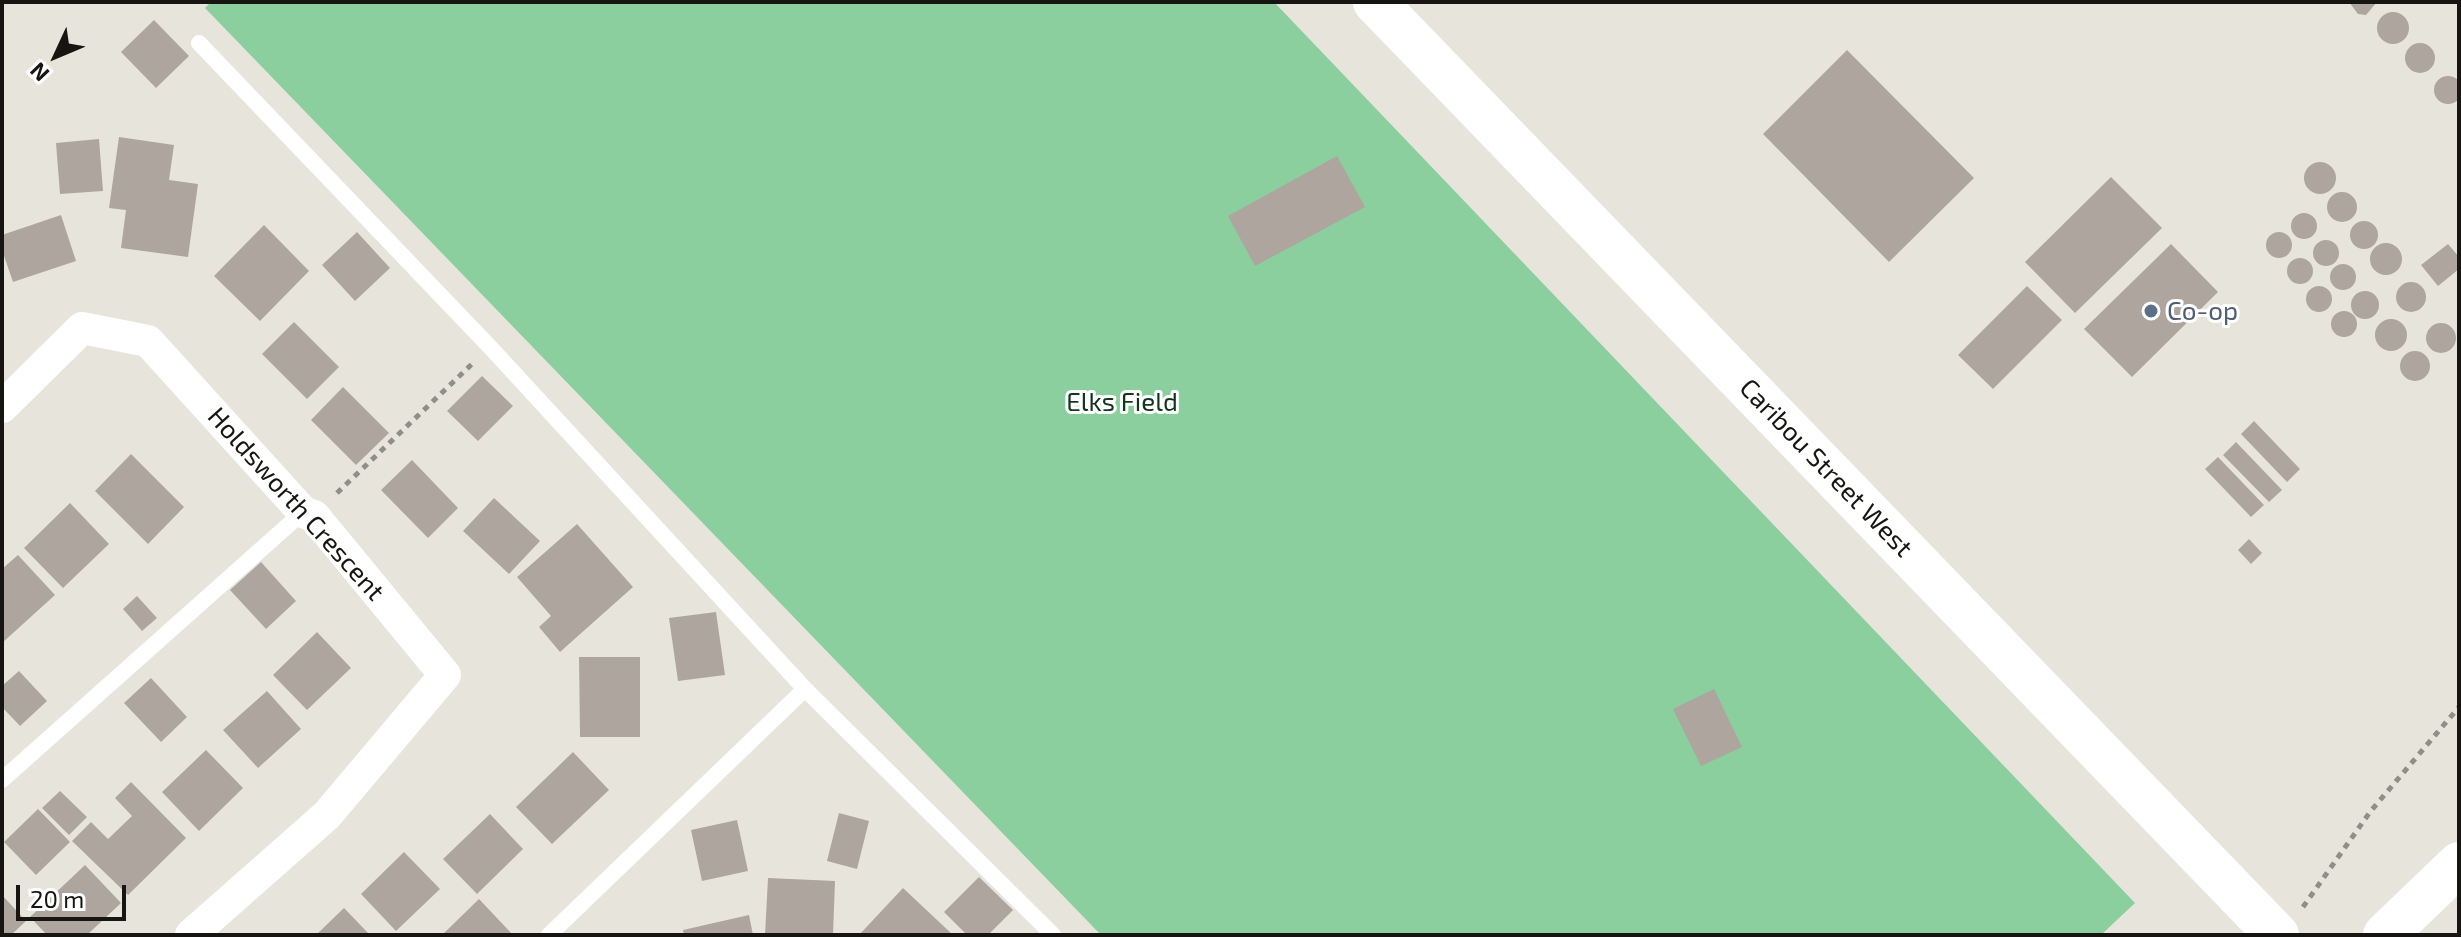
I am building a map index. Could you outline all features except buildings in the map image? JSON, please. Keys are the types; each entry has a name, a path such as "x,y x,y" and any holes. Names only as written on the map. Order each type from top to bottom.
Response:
{"street":[{"name":"Caribou Street West","path":"1375,2 2286,927"},
{"name":"Holdsworth Crescent","path":"2,407 82,328 148,341 308,514 445,675 327,815 191,935"},
{"path":"2385,935 2459,864"}],"lane":[{"path":"199,43 490,347 805,689 1053,935"},
{"path":"2,780 308,514"},
{"path":"549,935 805,689"}],"path":[{"path":"308,514 490,347"},
{"path":"2286,927 2388,789 2459,707"}],"green space":[{"name":"Elks Field","path":"211,2 1274,2 2135,903 2101,935 1101,935 205,8"}],"place":[{"name":"Co-op","path":"2151,311"}]}
